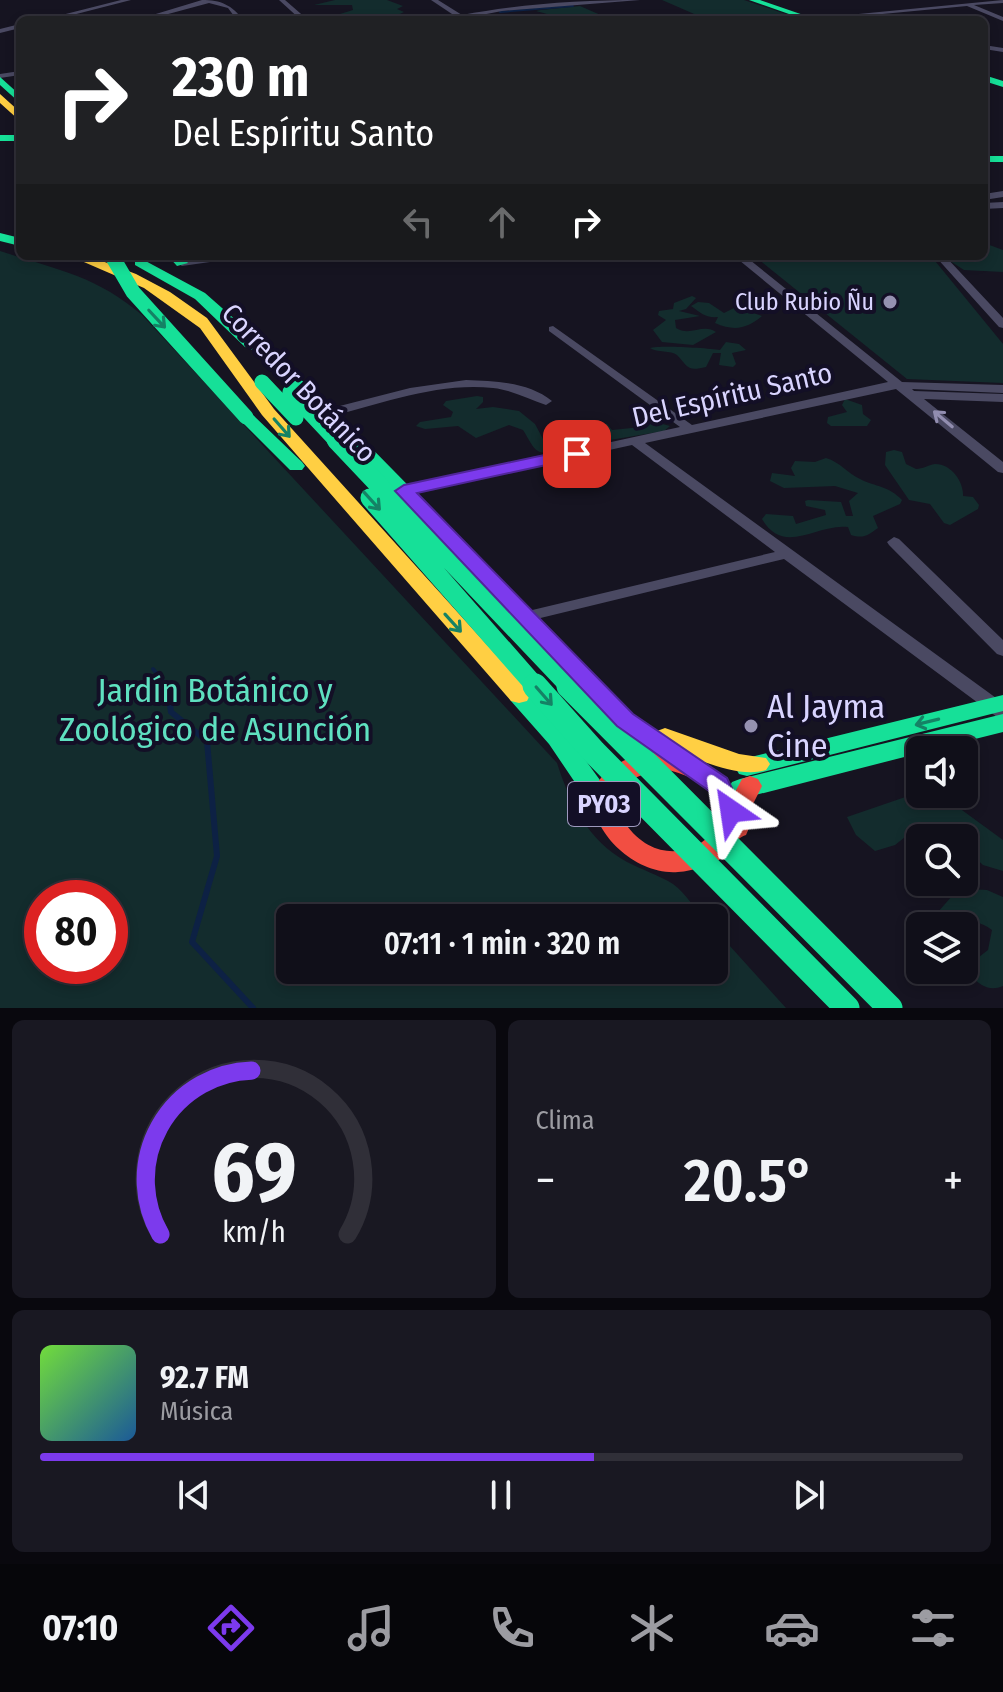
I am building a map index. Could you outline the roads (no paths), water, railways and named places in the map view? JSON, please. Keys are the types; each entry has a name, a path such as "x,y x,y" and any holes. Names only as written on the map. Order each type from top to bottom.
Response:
{"main road":[{"path":"753,0 807,16"},
{"path":"767,0 809,16"},
{"path":"0,78 16,96"},
{"path":"0,97 16,114"},
{"name":"Corredor Botánico","path":"87,260 142,280 166,293 202,321 374,503 594,752 847,1008"},
{"path":"114,260 133,292 246,417 334,502 385,558 430,598"},
{"name":"Corredor Botánico","path":"134,260 178,279 225,314 290,392 627,747 890,1008"},
{"path":"178,260 225,314"},
{"name":"PY03","path":"202,321 268,412 557,738 604,805 613,832 623,844 646,856 724,872 862,1008"},
{"name":"PY03","path":"242,333 328,413 625,720 718,785 733,822"},
{"path":"688,765 723,770 758,764 1000,707"},
{"path":"625,720 715,756 758,764"},
{"path":"877,1008 731,865 736,793 750,786 1003,723"},
{"name":"PY03","path":"604,805 607,789 616,776 630,766 665,760 688,765"},
{"path":"672,862 704,857 717,848 733,822"}],"street":[{"path":"99,0 114,3"},
{"path":"61,16 128,0"},
{"path":"153,16 208,0 233,9 237,16"},
{"path":"282,0 300,16"},
{"path":"434,0 460,16"},
{"path":"472,16 494,11 637,0"},
{"path":"953,0 1003,21"},
{"path":"847,16 1003,1"},
{"path":"883,6 897,11"},
{"path":"494,11 503,16"},
{"path":"744,260 1003,469"},
{"path":"944,260 1003,325"},
{"path":"553,329 690,429"},
{"path":"328,413 461,382 486,382 530,391 546,401"},
{"name":"Del Espíritu Santo","path":"404,491 901,384 1003,389"},
{"name":"Del Espíritu Santo","path":"882,388 914,395 1003,398"},
{"path":"634,441 1000,707"},
{"path":"894,542 1003,650"},
{"path":"524,617 789,553"}],"waterway":[{"path":"500,12 573,6"},
{"path":"153,669 169,688"},
{"path":"167,686 171,712 207,741 217,856 192,942 253,1008"}],"place":[{"name":"Club Rubio Ñu","path":"890,302"},
{"name":"Al Jayma Cine","path":"751,726"}],"park label":[{"name":"Jardín Botánico y Zoológico de Asunción","path":"215,710"}]}
